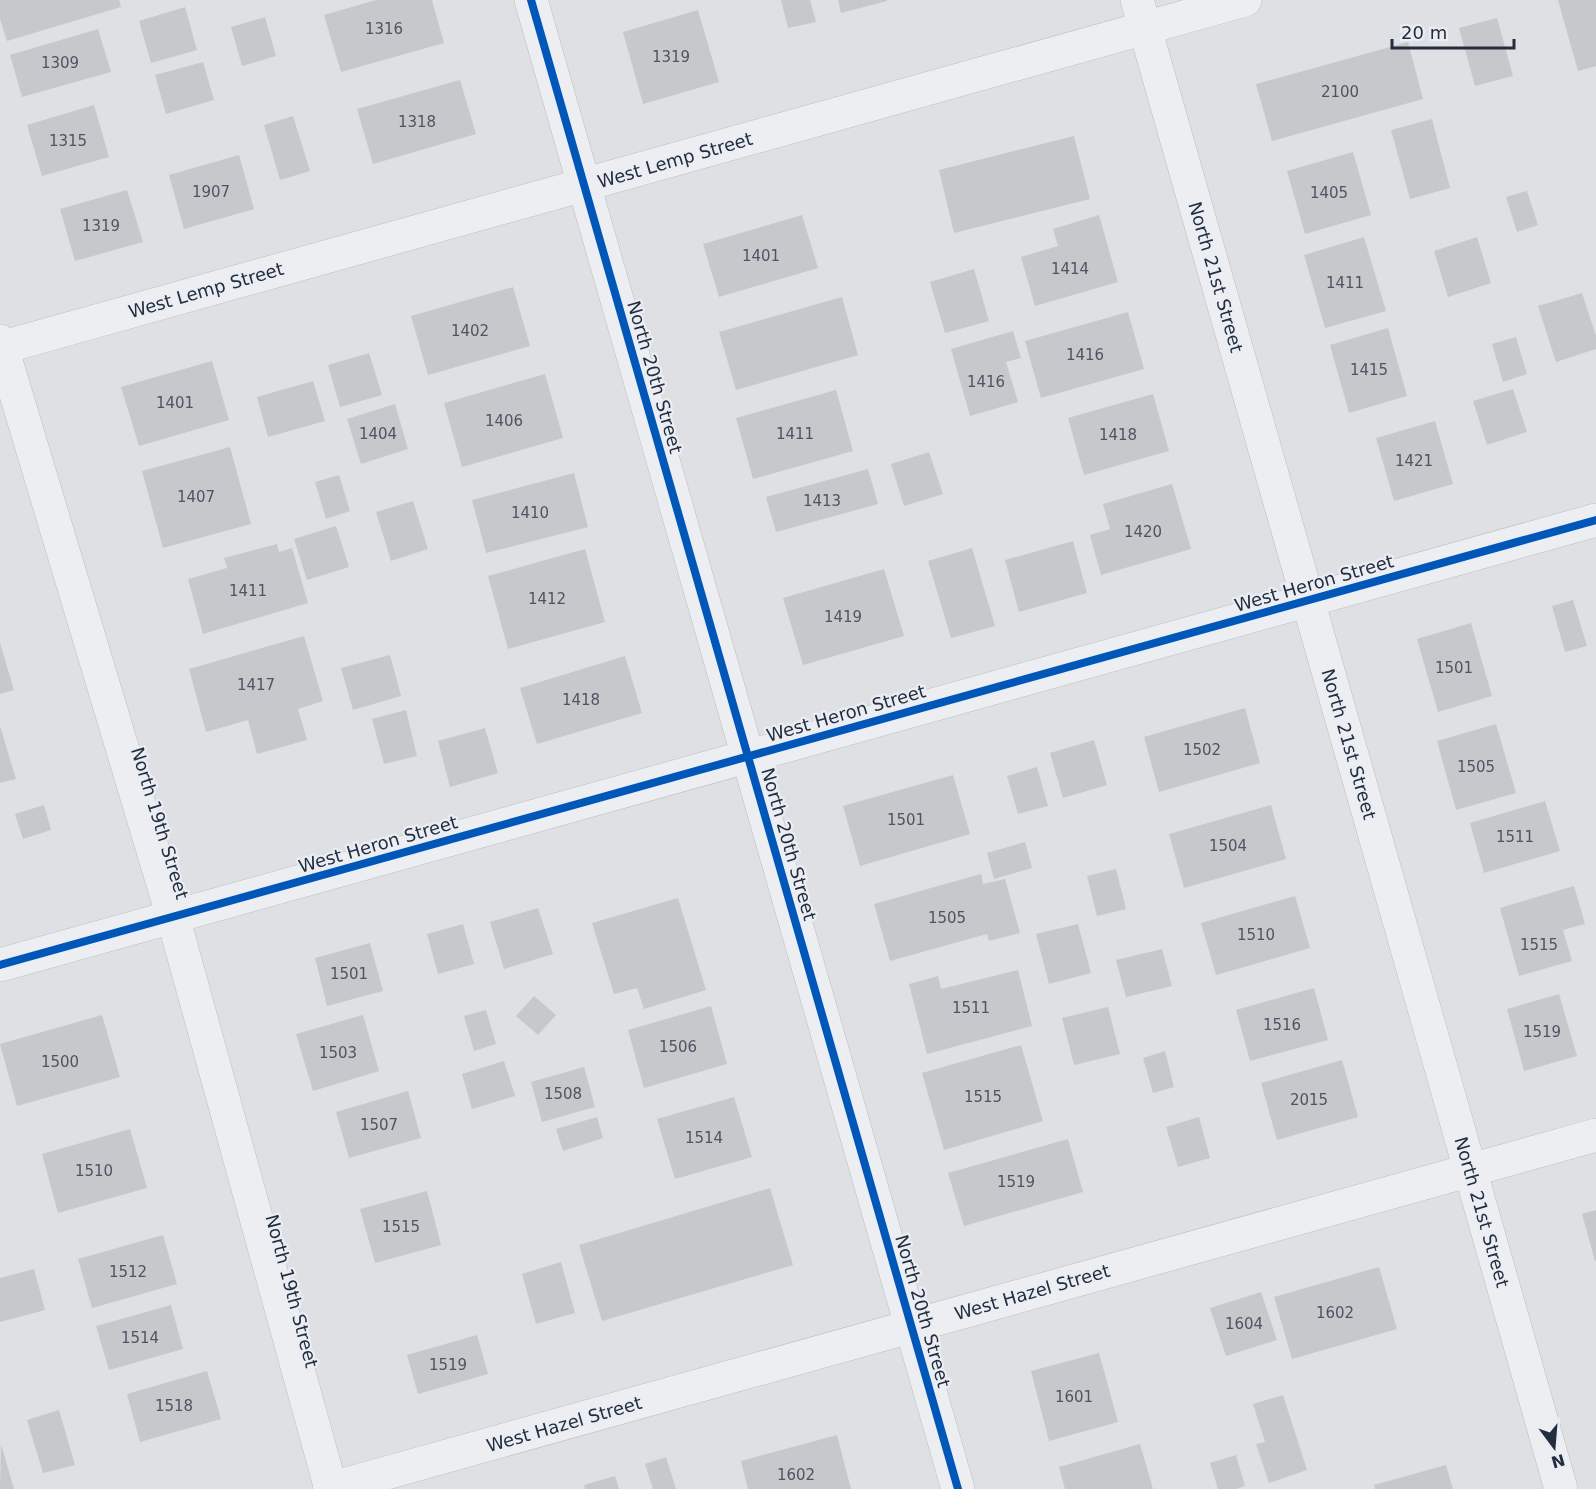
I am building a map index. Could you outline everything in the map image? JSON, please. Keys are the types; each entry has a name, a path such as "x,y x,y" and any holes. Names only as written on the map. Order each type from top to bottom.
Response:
{"street":[{"name":"North 20th Street","path":"531,0 958,1489"},
{"name":"West Lemp Street","path":"1,345 584,185 1142,14 1245,0"},
{"name":"North 21st Street","path":"1142,14 1561,1489"},
{"name":"North 19th Street","path":"1,345 173,917 330,1489"},
{"name":"West Heron Street","path":"0,965 1596,520"},
{"name":"West Hazel Street","path":"330,1489 1596,1135"}],"building":[{"path":"0,0 119,0 121,7 7,41 0,19"},
{"path":"376,0 432,0 444,43 341,72 324,15"},
{"path":"781,0 810,0 816,22 788,28"},
{"path":"838,0 887,0 887,1 841,13"},
{"path":"1558,0 1596,0 1596,66 1578,71"},
{"path":"185,7 197,50 151,63 139,21"},
{"path":"698,10 719,82 643,104 623,32"},
{"path":"265,17 276,56 242,66 231,27"},
{"path":"1497,18 1513,76 1475,86 1459,28"},
{"path":"98,29 111,72 22,97 10,55"},
{"path":"1408,42 1423,99 1272,141 1256,84"},
{"path":"203,62 214,100 166,114 155,75"},
{"path":"460,80 476,134 373,164 357,109"},
{"path":"94,105 109,157 42,176 27,125"},
{"path":"293,116 310,171 280,180 264,125"},
{"path":"1432,119 1450,188 1410,199 1391,130"},
{"path":"1074,136 1090,199 954,233 939,170"},
{"path":"1353,152 1371,215 1305,234 1287,171"},
{"path":"239,155 254,209 184,229 169,175"},
{"path":"127,190 143,242 75,261 60,209"},
{"path":"1527,191 1538,225 1517,232 1506,197"},
{"path":"802,215 818,268 719,297 703,244"},
{"path":"1099,215 1118,282 1035,306 1021,257 1058,246 1053,229"},
{"path":"1364,237 1386,311 1325,328 1304,255"},
{"path":"1477,237 1491,283 1448,297 1434,251"},
{"path":"974,269 989,321 945,333 930,282"},
{"path":"513,287 530,346 428,375 411,316"},
{"path":"1582,293 1596,336 1596,349 1556,362 1538,306"},
{"path":"842,297 858,355 736,390 719,332"},
{"path":"1128,312 1144,369 1041,398 1025,341"},
{"path":"1388,328 1407,396 1349,413 1330,345"},
{"path":"1013,331 1021,358 1006,362 1018,402 970,416 951,349"},
{"path":"1516,337 1527,374 1503,382 1492,344"},
{"path":"369,353 382,395 340,407 328,365"},
{"path":"212,361 229,420 139,446 121,387"},
{"path":"545,374 563,438 462,467 444,403"},
{"path":"313,381 325,421 268,437 257,397"},
{"path":"1513,389 1527,432 1487,445 1473,401"},
{"path":"836,390 853,451 753,479 736,418"},
{"path":"1153,394 1169,451 1084,475 1068,418"},
{"path":"395,404 408,449 361,464 347,419"},
{"path":"1435,421 1453,484 1394,501 1376,438"},
{"path":"230,447 251,524 163,548 142,471"},
{"path":"929,452 943,494 904,506 891,464"},
{"path":"868,469 878,504 776,532 766,497"},
{"path":"574,473 588,527 486,553 472,500"},
{"path":"339,475 350,511 326,519 315,482"},
{"path":"1172,484 1191,549 1101,575 1090,535 1110,529 1103,504"},
{"path":"413,501 428,549 391,561 376,512"},
{"path":"336,526 349,567 307,580 294,539"},
{"path":"1073,541 1087,593 1019,612 1005,560"},
{"path":"277,544 279,552 292,548 308,603 203,634 188,579 227,568 224,558"},
{"path":"972,548 995,626 951,638 928,561"},
{"path":"585,549 605,622 508,649 488,576"},
{"path":"884,569 904,636 803,665 783,598"},
{"path":"1573,600 1587,646 1565,652 1552,606"},
{"path":"1471,623 1492,696 1438,712 1417,639"},
{"path":"304,636 323,701 298,709 307,740 257,754 248,720 206,732 189,669"},
{"path":"0,643 14,690 0,694"},
{"path":"390,655 401,696 353,710 341,668"},
{"path":"625,656 642,713 537,744 520,688"},
{"path":"1245,708 1260,763 1159,792 1144,737"},
{"path":"406,710 417,756 384,764 372,719"},
{"path":"1496,724 1516,793 1456,810 1437,741"},
{"path":"0,726 16,779 0,783"},
{"path":"485,728 498,773 450,787 438,741"},
{"path":"1094,740 1107,785 1063,798 1050,753"},
{"path":"1037,767 1048,806 1018,814 1007,776"},
{"path":"953,775 970,834 860,866 843,806"},
{"path":"1545,801 1560,851 1484,873 1470,823"},
{"path":"44,805 51,830 23,839 15,814"},
{"path":"1271,805 1286,859 1184,888 1169,834"},
{"path":"1025,842 1032,868 994,879 987,853"},
{"path":"1116,869 1126,909 1097,916 1087,876"},
{"path":"981,874 983,884 1005,879 1020,933 989,941 987,934 890,961 874,904"},
{"path":"1574,886 1585,924 1563,930 1572,961 1519,976 1500,908"},
{"path":"1295,896 1310,948 1216,975 1201,923"},
{"path":"678,898 706,990 644,1009 637,988 614,994 592,923"},
{"path":"538,908 553,954 504,969 490,922"},
{"path":"463,924 474,964 438,974 427,934"},
{"path":"1078,924 1091,973 1049,984 1036,934"},
{"path":"370,943 383,991 327,1006 315,958"},
{"path":"1162,949 1172,986 1126,997 1116,960"},
{"path":"1018,970 1032,1026 927,1054 909,984 938,976 941,989"},
{"path":"1314,988 1328,1040 1250,1061 1236,1010"},
{"path":"1559,994 1577,1056 1524,1071 1507,1009"},
{"path":"534,996 556,1015 538,1035 516,1016"},
{"path":"711,1006 727,1064 644,1088 628,1030"},
{"path":"1108,1007 1120,1054 1074,1065 1062,1018"},
{"path":"486,1010 496,1044 474,1051 464,1016"},
{"path":"102,1015 120,1077 17,1106 0,1044"},
{"path":"363,1015 379,1071 313,1091 296,1034"},
{"path":"1021,1045 1043,1121 944,1150 922,1073"},
{"path":"1165,1051 1174,1087 1153,1093 1143,1058"},
{"path":"1342,1060 1358,1117 1277,1140 1261,1083"},
{"path":"504,1061 515,1096 472,1109 462,1074"},
{"path":"584,1067 595,1107 542,1122 531,1082"},
{"path":"408,1091 421,1138 349,1158 336,1112"},
{"path":"734,1097 752,1157 675,1179 657,1119"},
{"path":"597,1117 603,1138 563,1151 556,1129"},
{"path":"1199,1117 1210,1158 1178,1167 1166,1127"},
{"path":"130,1129 147,1188 58,1213 42,1154"},
{"path":"1068,1139 1083,1192 964,1226 948,1173"},
{"path":"770,1188 793,1265 602,1321 579,1245"},
{"path":"427,1191 441,1245 375,1263 360,1209"},
{"path":"1596,1210 1596,1261 1595,1261 1582,1214"},
{"path":"163,1235 177,1284 92,1308 78,1259"},
{"path":"561,1262 575,1313 536,1324 522,1274"},
{"path":"1379,1267 1397,1329 1292,1359 1274,1297"},
{"path":"34,1269 45,1310 0,1322 0,1278"},
{"path":"1261,1292 1277,1340 1226,1356 1210,1308"},
{"path":"171,1305 183,1349 109,1370 96,1326"},
{"path":"477,1335 488,1374 418,1394 407,1355"},
{"path":"1099,1353 1118,1422 1049,1441 1031,1371"},
{"path":"207,1371 221,1419 140,1442 127,1394"},
{"path":"1283,1395 1307,1470 1269,1483 1256,1444 1265,1442 1253,1404"},
{"path":"59,1410 75,1465 43,1473 27,1420"},
{"path":"837,1435 851,1489 748,1489 741,1461"},
{"path":"1,1444 14,1489 0,1489"},
{"path":"1140,1444 1153,1489 1065,1489 1059,1467"},
{"path":"1236,1455 1245,1486 1236,1489 1218,1489 1210,1463"},
{"path":"666,1457 676,1489 653,1489 645,1464"},
{"path":"1446,1465 1453,1489 1375,1489 1374,1485"},
{"path":"615,1476 619,1489 585,1489 584,1485"}],"cycle path":[{"path":"531,0 958,1489"},
{"path":"0,965 1596,520"}]}
